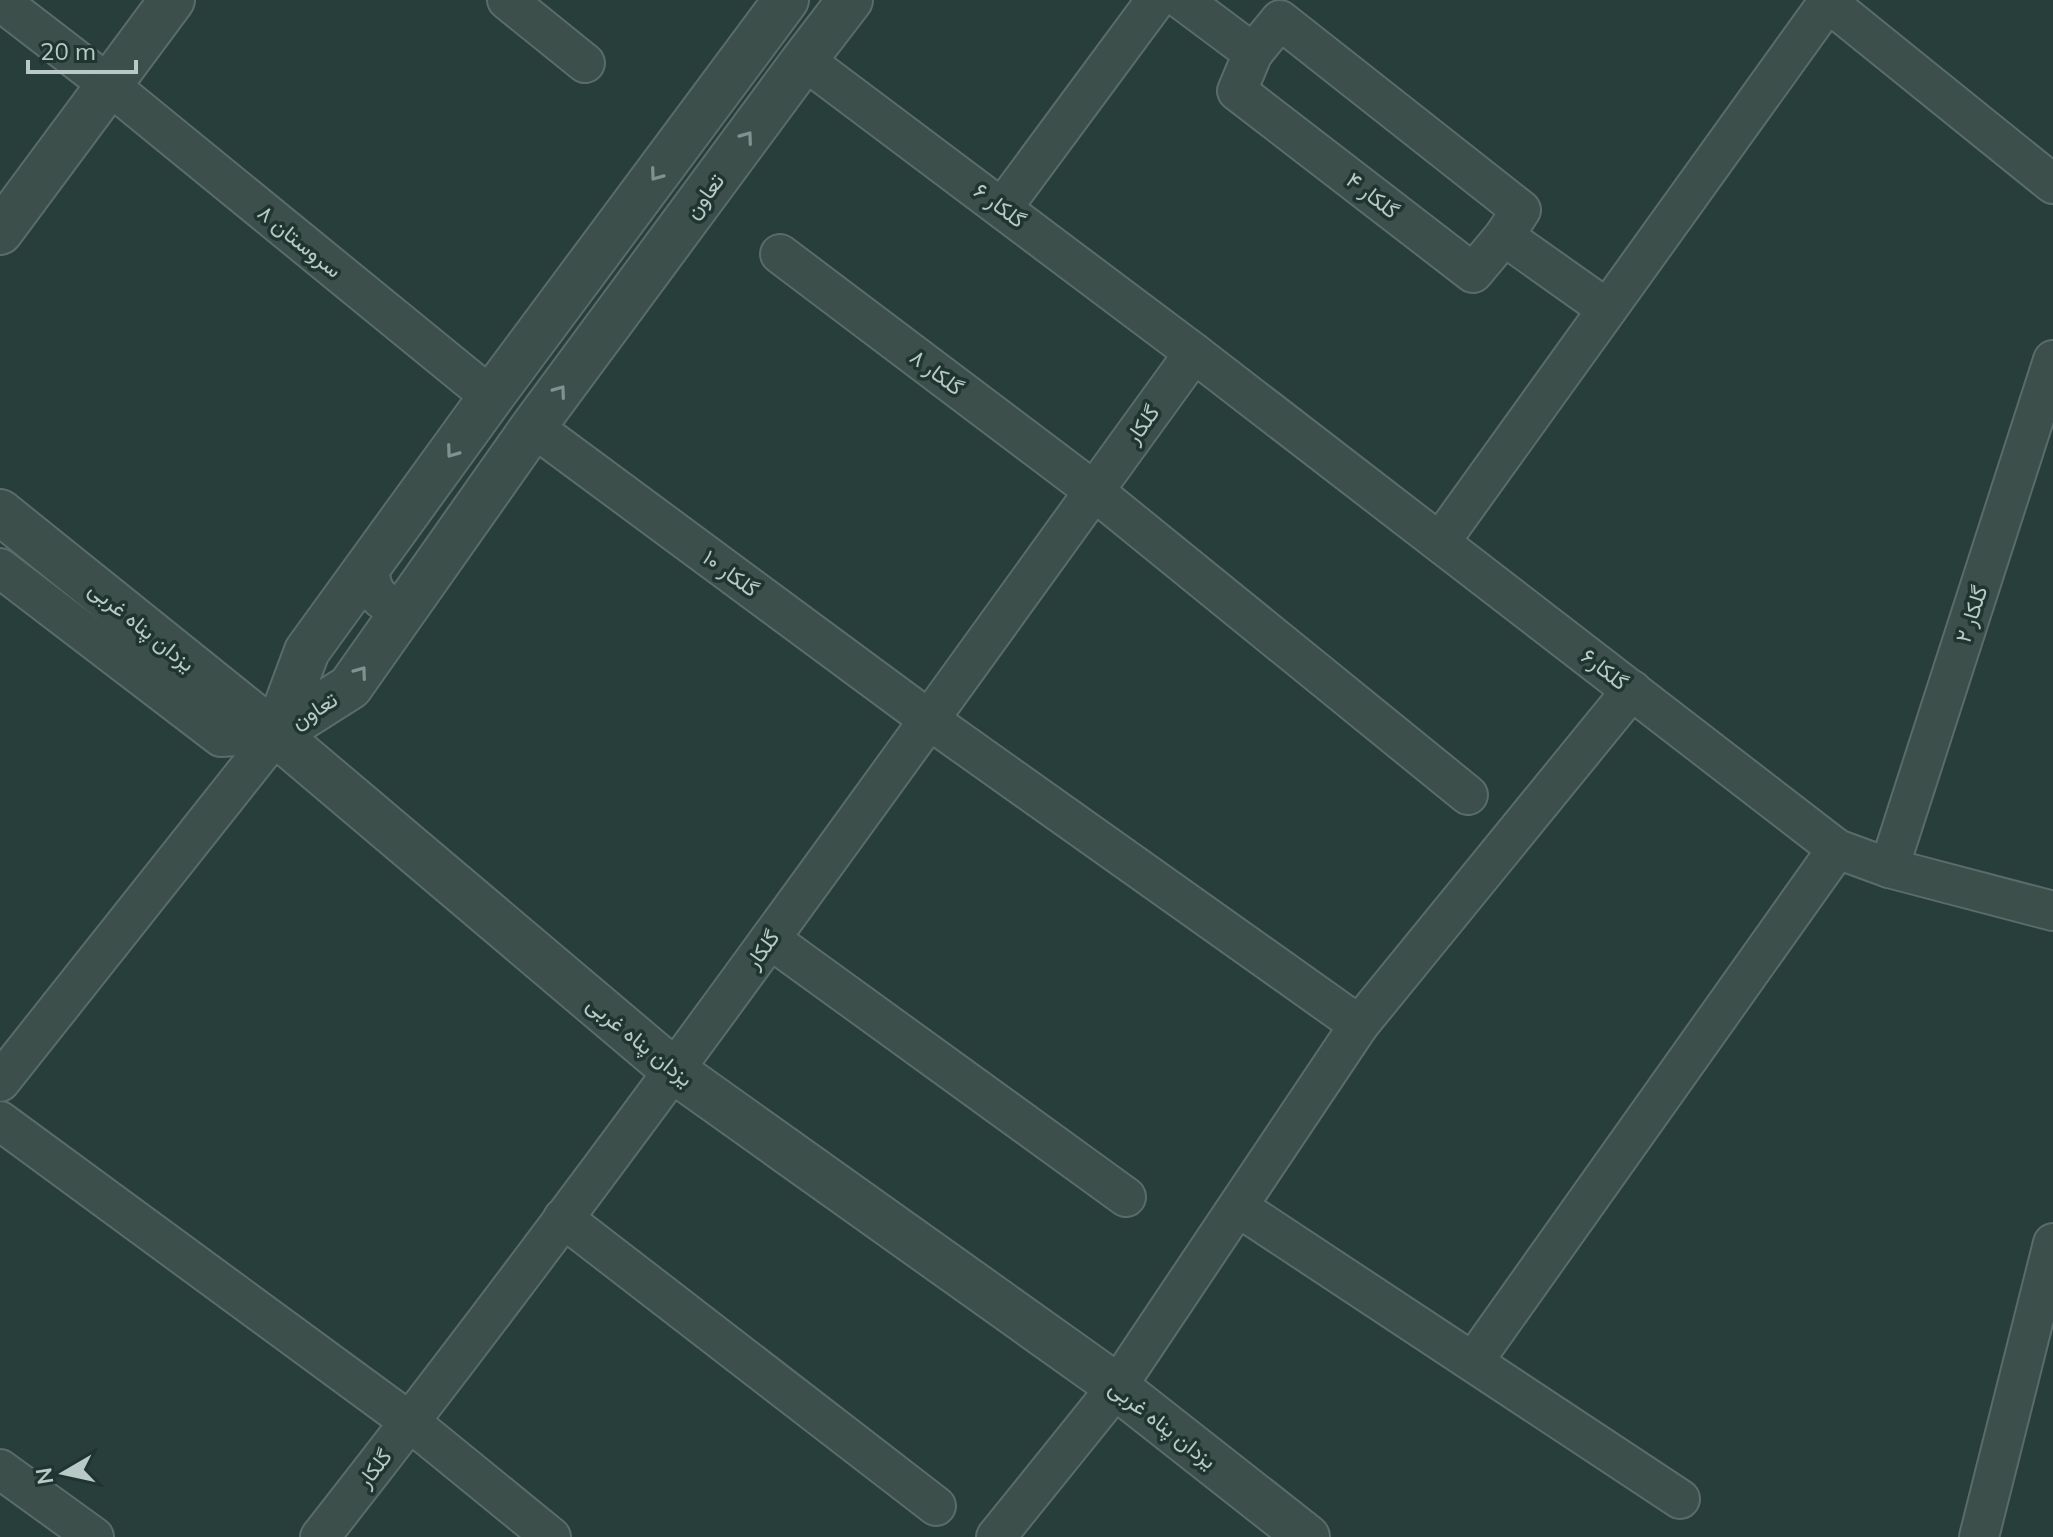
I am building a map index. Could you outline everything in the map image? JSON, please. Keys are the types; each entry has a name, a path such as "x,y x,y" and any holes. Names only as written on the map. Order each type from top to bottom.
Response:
{"street":[{"path":"0,232 172,0"},
{"path":"507,0 585,63"},
{"name":"تعاون","path":"276,734 307,651 786,0"},
{"name":"تعاون","path":"276,734 350,687 533,427 850,0"},
{"path":"1003,207 1156,0"},
{"path":"1182,0 1253,53 1280,20 1521,210 1504,236 1607,309"},
{"name":"سروستان ۸","path":"0,1 109,85 491,397"},
{"path":"1440,542 1826,1 2053,184"},
{"name":"گلکار ۴","path":"1253,53 1237,91 1473,273 1504,236"},
{"name":"گلکار ۶","path":"804,60 1194,353"},
{"name":"گلکار ۸","path":"780,254 1094,491 1468,795"},
{"name":"گلکار","path":"320,1537 410,1422 770,939 1194,353"},
{"name":"گلکار۶","path":"1194,353 1837,849 1889,868 2053,911"},
{"name":"گلکار ۲","path":"1889,868 2053,360"},
{"name":"گلکار ۱۰","path":"533,427 928,719 1359,1025"},
{"name":"یزدان پناه غربی","path":"0,512 276,734 673,1070 1101,1375 1307,1537"},
{"path":"370,565 369,578 383,600 395,605 412,601"},
{"path":"0,568 221,737 276,734"},
{"path":"996,1537 1116,1388 1359,1025 1632,690"},
{"path":"0,1082 276,734"},
{"path":"1473,1362 1837,849"},
{"path":"770,939 1126,1197"},
{"path":"0,1121 410,1422 551,1537"},
{"path":"1238,1207 1680,1499"},
{"path":"563,1218 936,1506"},
{"path":"1979,1537 2053,1243"},
{"path":"0,1469 94,1537"}]}
